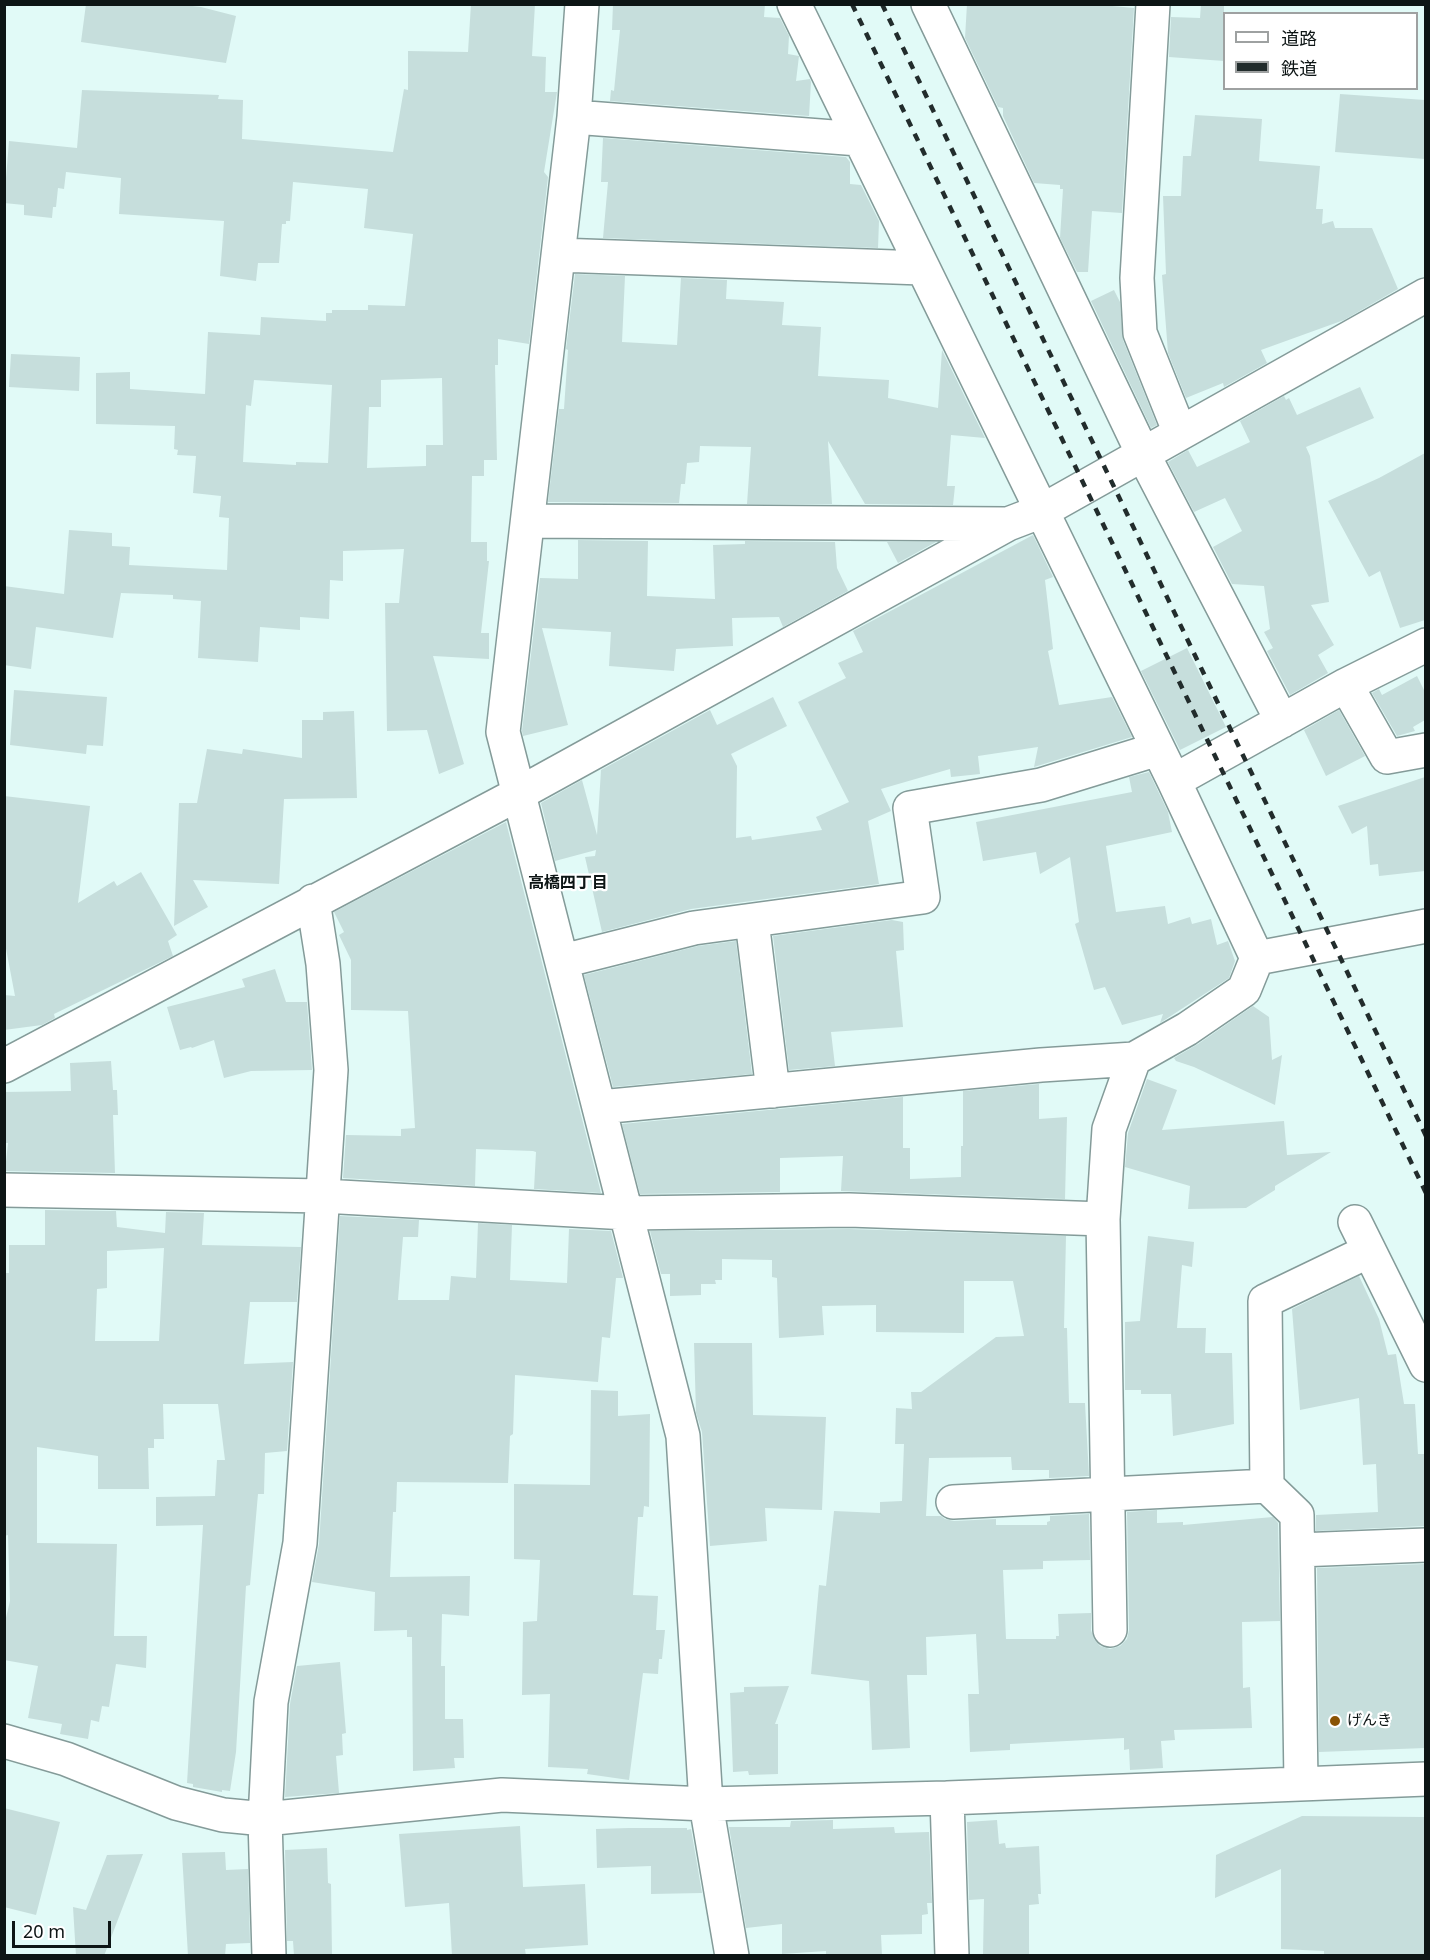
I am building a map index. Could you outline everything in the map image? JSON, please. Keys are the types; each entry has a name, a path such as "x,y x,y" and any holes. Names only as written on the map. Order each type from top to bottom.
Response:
{"street":[{"path":"582,4 574,117 503,732 683,1436 706,1804 732,1956"},
{"path":"600,1107 1041,1065 1134,1059 1187,1029 1244,990 1257,958 1174,781 794,4"},
{"path":"928,4 1143,454 1282,721"},
{"path":"1153,4 1137,289 1140,333 1180,433"},
{"path":"574,117 860,139"},
{"path":"558,255 922,268"},
{"path":"4,1066 520,793 1008,524 1042,511 1425,295"},
{"path":"528,521 1008,524"},
{"path":"1174,781 1346,685 1425,645"},
{"path":"1346,685 1387,758 1425,750"},
{"path":"563,961 694,928 923,897 910,808 1041,785 1158,749"},
{"path":"269,1956 265,1819 271,1702 300,1542 331,1070 323,964 313,901"},
{"path":"752,921 773,1091"},
{"path":"1257,958 1425,926"},
{"path":"1110,1630 1102,1219 1109,1130 1134,1059"},
{"path":"4,1190 323,1196 627,1213 849,1210 1102,1219"},
{"path":"1301,1783 1297,1515 1267,1486 1265,1301 1362,1237 1425,1365"},
{"path":"953,1502 1267,1486"},
{"path":"1298,1550 1425,1545"},
{"path":"4,1741 66,1759 176,1803 223,1815 265,1819 502,1795 706,1804 947,1798 1425,1779"},
{"path":"947,1798 952,1956"}],"building":[{"path":"86,4 175,4 201,7 236,16 226,63 81,42"},
{"path":"471,4 535,4 532,56 546,57 545,92 557,92 544,172 548,177 529,344 498,339 498,365 495,365 497,460 484,460 484,476 472,476 471,542 487,542 487,561 489,561 481,633 489,633 489,659 433,656 464,764 439,774 427,730 387,731 385,603 399,603 404,549 343,551 343,581 330,580 329,619 300,617 300,630 260,627 258,662 198,658 201,601 173,599 173,595 121,593 113,638 36,627 31,669 4,665 4,586 64,594 69,530 112,533 112,546 130,547 129,565 227,570 229,518 219,517 221,496 193,493 196,456 177,455 178,450 174,449 175,426 96,424 96,373 130,372 130,389 205,394 208,332 260,335 261,317 326,321 326,313 332,313 332,310 368,310 368,305 405,306 413,234 364,228 368,189 293,182 290,221 282,224 279,263 258,263 256,281 220,276 224,221 119,214 121,178 66,172 64,189 58,188 52,218 24,215 24,205 4,203 9,141 77,148 82,90 219,95 218,99 243,100 242,139 393,152 404,89 408,90 408,51 468,52","holes":["442,378 443,445 426,445 426,466 367,468 369,407 381,407 381,380","254,380 332,385 328,463 296,462 296,465 243,462 246,405 251,406"]},
{"path":"613,4 765,4 764,17 780,18 789,36 788,54 799,56 796,81 810,79 809,116 610,101 611,90 614,91 620,30 612,30"},
{"path":"967,4 1091,4 1134,8 1122,213 1092,211 1088,272 1077,272 1060,238 1063,189 1060,189 1060,185 1034,183 1003,116 1003,108 998,107 965,38"},
{"path":"1201,4 1224,4 1223,61 1169,57 1171,17 1200,18"},
{"path":"1340,94 1425,100 1425,159 1335,152"},
{"path":"1195,115 1262,119 1259,161 1320,166 1316,209 1323,209 1322,224 1333,221 1335,228 1372,228 1398,289 1344,320 1261,350 1267,363 1224,387 1223,383 1186,398 1168,353 1162,275 1166,274 1163,196 1181,196 1183,156 1191,156"},
{"path":"603,138 846,157 850,162 850,184 861,185 879,221 878,248 603,238 608,182 601,182"},
{"path":"575,274 625,276 622,342 677,345 681,278 727,280 726,299 784,302 782,325 821,327 818,376 889,380 888,398 938,408 942,350 985,438 951,435 947,486 955,486 953,505 865,504 828,441 832,504 747,504 751,447 700,446 699,462 687,463 685,484 681,484 679,503 548,502 559,409 564,409 568,350 566,349"},
{"path":"1114,290 1120,302 1123,340 1157,425 1151,428 1091,301"},
{"path":"11,354 80,357 79,391 9,387"},
{"path":"1360,387 1374,418 1306,447 1310,456 1329,602 1311,605 1334,645 1318,655 1328,673 1290,695 1267,651 1273,648 1264,632 1270,629 1264,586 1232,584 1213,547 1242,531 1225,498 1194,512 1168,462 1188,450 1197,467 1250,442 1240,421 1284,396 1286,400 1289,398 1297,415"},
{"path":"1425,453 1425,620 1400,628 1380,571 1369,577 1328,501 1379,478"},
{"path":"1033,535 1053,577 1045,580 1053,649 1048,651 1059,705 1112,697 1132,737 1034,767 1038,747 978,756 980,774 951,777 950,769 881,789 891,811 868,821 879,884 691,909 602,932 585,857 595,856 596,850 555,861 541,803 582,780 597,835 601,770 710,710 717,725 773,697 787,726 731,754 737,766 736,838 751,836 752,840 822,830 816,817 849,802 798,702 846,678 838,663 863,652 853,631"},
{"path":"578,540 648,541 647,596 715,599 713,545 745,544 745,541 835,542 837,568 848,591 783,627 779,617 732,618 733,646 676,649 674,671 609,666 611,632 542,628 568,725 523,736 540,578 578,579"},
{"path":"887,542 936,542 898,563"},
{"path":"1187,648 1226,727 1180,750 1141,671"},
{"path":"1417,676 1425,692 1425,720 1413,727 1415,731 1397,736 1372,693 1379,689 1382,695"},
{"path":"14,690 107,697 103,746 87,745 86,754 10,745"},
{"path":"1339,710 1365,756 1326,776 1304,730"},
{"path":"354,711 357,798 284,799 279,884 193,880 208,907 174,926 179,803 197,803 207,749 242,754 243,749 302,758 302,720 323,720 323,712"},
{"path":"1149,772 1168,812 1172,832 1106,846 1116,912 1165,906 1168,924 1190,917 1192,924 1211,919 1217,945 1228,941 1235,961 1229,978 1160,1023 1163,1014 1122,1025 1105,987 1094,990 1075,924 1079,922 1070,857 1040,874 1036,852 983,861 976,822 1132,792 1129,777"},
{"path":"1425,777 1425,871 1379,876 1378,864 1370,865 1367,826 1352,834 1338,806"},
{"path":"4,796 90,806 78,903 114,881 117,886 141,872 177,935 168,941 173,956 54,1014 55,1018 42,1025 4,1030 4,995 15,996 4,938"},
{"path":"506,822 601,1193 534,1189 536,1152 533,1151 476,1149 475,1186 343,1178 346,1135 401,1136 401,1129 415,1128 408,1011 351,1010 351,960 339,935 344,932 334,912"},
{"path":"892,920 903,922 904,950 896,951 903,1027 831,1032 835,1066 789,1070 773,936"},
{"path":"736,941 752,1074 613,1087 584,975 698,946"},
{"path":"275,969 286,1002 307,1002 312,1070 251,1071 224,1078 214,1040 180,1050 167,1007 245,987 242,979"},
{"path":"1253,1006 1269,1017 1272,1060 1282,1055 1275,1105 1194,1067 1176,1061 1174,1058"},
{"path":"111,1061 113,1090 117,1090 118,1115 113,1115 115,1173 5,1171 8,1143 4,1143 4,1092 71,1091 70,1063"},
{"path":"1147,1079 1177,1090 1162,1130 1284,1121 1287,1155 1331,1152 1275,1186 1275,1190 1246,1208 1188,1209 1190,1186 1125,1167 1128,1133"},
{"path":"1039,1084 1039,1119 1067,1117 1065,1199 841,1191 843,1156 780,1158 780,1192 640,1194 622,1124 903,1097 903,1148 910,1148 910,1179 961,1177 963,1091"},
{"path":"45,1210 116,1211 117,1227 165,1233 166,1212 204,1213 202,1245 301,1247 297,1302 250,1302 244,1364 293,1362 287,1451 265,1453 264,1494 258,1494 250,1585 246,1586 236,1752 230,1791 222,1790 222,1792 193,1787 193,1784 187,1783 203,1525 156,1526 156,1497 215,1496 217,1460 225,1460 218,1404 163,1404 164,1439 154,1439 154,1448 148,1448 149,1489 98,1489 98,1456 37,1447 37,1543 117,1544 114,1636 147,1636 146,1668 116,1664 109,1707 102,1706 99,1722 91,1720 88,1739 60,1734 62,1724 28,1718 38,1666 4,1660 4,1626 10,1601 8,1535 4,1536 4,1273 9,1273 9,1245 45,1245","holes":["164,1248 159,1341 95,1341 97,1289 107,1288 107,1251"]},
{"path":"340,1216 419,1220 418,1237 403,1237 398,1300 449,1300 451,1276 476,1278 478,1223 512,1225 510,1280 567,1283 569,1229 611,1231 623,1278 616,1278 610,1338 602,1337 598,1382 515,1375 513,1434 510,1436 508,1483 397,1482 390,1577 470,1576 469,1616 442,1614 441,1666 445,1666 445,1719 463,1719 464,1758 454,1758 455,1768 413,1771 412,1637 407,1637 407,1630 374,1631 375,1592 312,1582 319,1544"},
{"path":"849,1229 1066,1236 1064,1328 1067,1328 1069,1403 1085,1403 1089,1476 1049,1478 1049,1470 1012,1470 1011,1457 929,1458 926,1516 941,1516 954,1521 996,1519 996,1525 1047,1525 1050,1516 1089,1514 1090,1560 1043,1561 1043,1569 1003,1570 1006,1639 1056,1639 1056,1636 1059,1636 1058,1614 1091,1613 1091,1630 1094,1639 1100,1646 1110,1649 1120,1646 1127,1639 1129,1630 1127,1512 1157,1510 1157,1523 1183,1522 1183,1525 1273,1517 1278,1523 1280,1621 1242,1622 1243,1688 1250,1687 1252,1728 1174,1730 1175,1740 1161,1741 1163,1768 1130,1770 1129,1749 1124,1750 1124,1738 1010,1744 1010,1750 970,1752 968,1694 979,1694 976,1634 926,1637 927,1675 907,1675 910,1748 872,1750 869,1681 811,1674 819,1585 826,1586 834,1511 880,1513 880,1502 902,1501 904,1444 895,1444 896,1408 912,1409 911,1392 921,1392 996,1337 1024,1336 1013,1281 964,1281 964,1333 876,1332 876,1305 822,1306 824,1335 779,1338 777,1278 772,1277 772,1260 722,1259 722,1280 715,1280 716,1284 701,1284 701,1295 670,1296 670,1274 661,1274 650,1231"},
{"path":"1148,1236 1194,1242 1192,1267 1182,1265 1177,1328 1206,1328 1205,1353 1232,1353 1234,1424 1173,1436 1171,1394 1141,1394 1141,1390 1125,1390 1125,1322 1140,1321"},
{"path":"1359,1276 1379,1319 1388,1355 1396,1354 1404,1404 1415,1404 1418,1454 1425,1454 1425,1526 1316,1531 1316,1515 1378,1512 1376,1464 1363,1465 1359,1398 1300,1410 1292,1309"},
{"path":"694,1343 752,1343 753,1415 826,1417 822,1510 765,1508 767,1541 710,1546 702,1432 696,1413"},
{"path":"591,1390 618,1391 618,1416 650,1414 649,1507 644,1506 643,1517 638,1517 633,1595 658,1596 656,1630 665,1630 658,1674 643,1673 629,1780 587,1774 588,1769 548,1767 550,1694 522,1695 523,1622 537,1621 540,1560 514,1559 514,1484 590,1485"},
{"path":"1425,1564 1425,1748 1319,1752 1317,1568"},
{"path":"340,1662 346,1733 342,1734 343,1755 336,1756 339,1793 285,1797 290,1704 297,1666"},
{"path":"789,1686 775,1724 778,1724 778,1774 749,1775 748,1771 733,1772 730,1693 744,1692 744,1687"},
{"path":"4,1808 60,1822 36,1915 4,1907"},
{"path":"1302,1816 1425,1817 1425,1956 1324,1956 1324,1951 1281,1949 1281,1869 1215,1898 1216,1855"},
{"path":"833,1820 833,1829 894,1827 895,1833 929,1832 932,1903 927,1903 928,1914 922,1915 922,1934 881,1935 882,1956 826,1956 826,1951 782,1954 782,1924 746,1928 729,1827 790,1827 791,1821"},
{"path":"997,1820 999,1844 1005,1843 1006,1848 1039,1846 1041,1894 1038,1894 1039,1904 1029,1905 1029,1956 983,1956 984,1899 969,1900 967,1822"},
{"path":"520,1826 523,1887 585,1884 588,1945 525,1949 526,1956 452,1956 449,1903 405,1907 399,1834"},
{"path":"596,1829 691,1829 702,1893 651,1894 651,1866 597,1868"},
{"path":"327,1848 328,1883 331,1884 332,1956 294,1956 293,1941 287,1941 285,1850"},
{"path":"225,1852 226,1870 248,1869 250,1943 226,1944 225,1956 188,1956 182,1853"},
{"path":"143,1854 104,1956 76,1956 73,1907 86,1910 107,1855"}],"railway":[{"path":"852,4 1426,1193"},
{"path":"882,4 1426,1136"}],"place":[{"name":"げんき","path":"1335,1721"}],"district":[{"name":"高橋四丁目","path":"568,883"}]}
